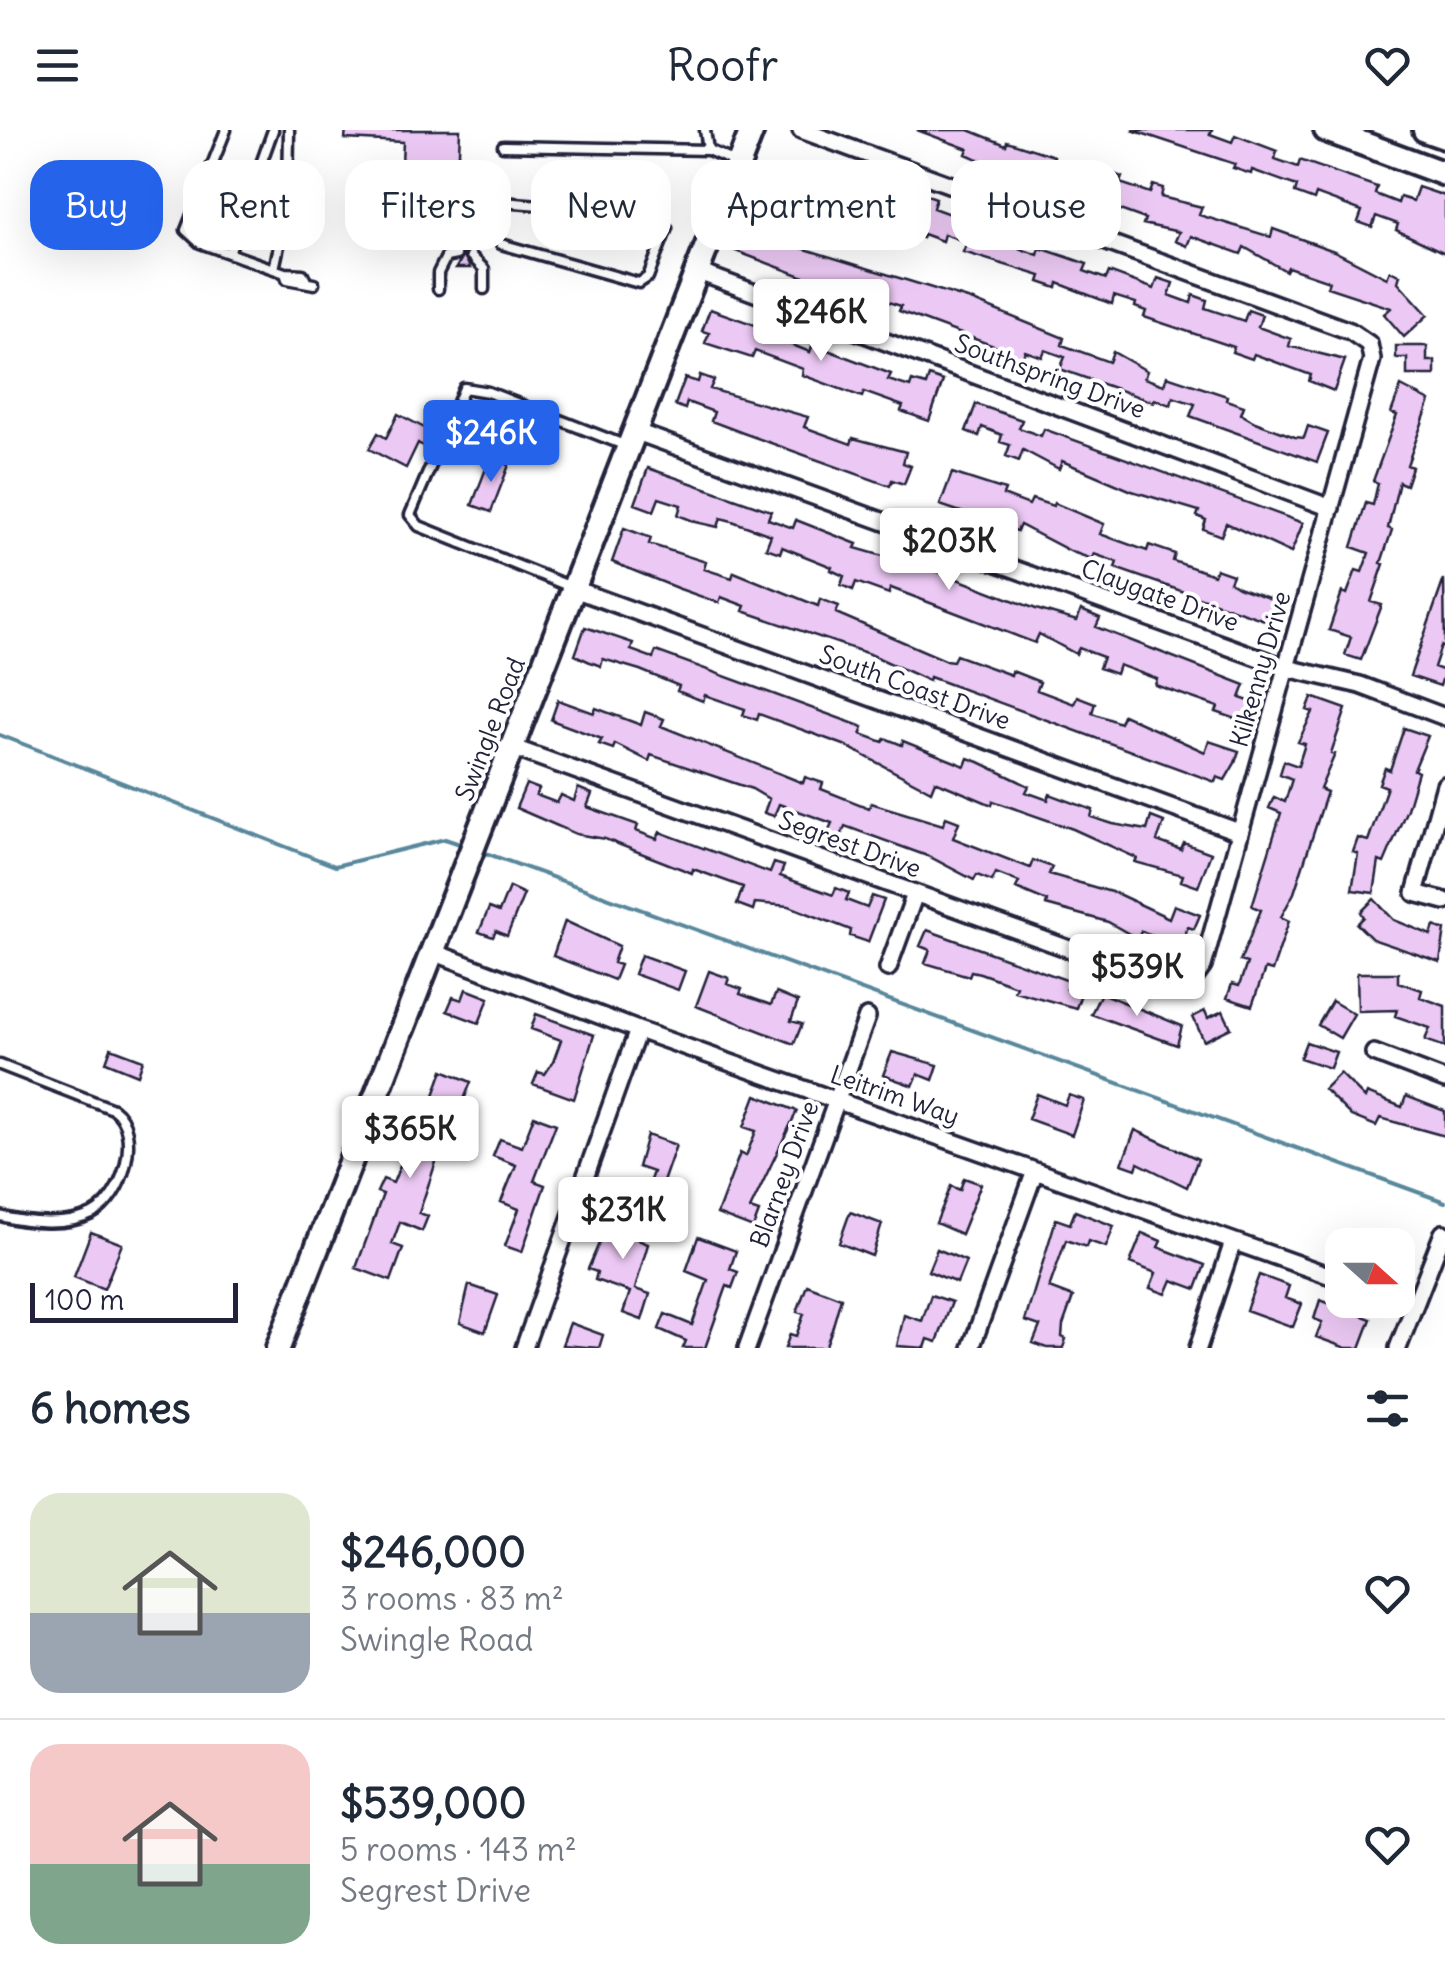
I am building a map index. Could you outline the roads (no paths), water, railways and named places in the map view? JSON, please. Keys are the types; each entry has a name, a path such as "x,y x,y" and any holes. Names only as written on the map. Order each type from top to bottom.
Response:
{"street":[{"name":"Swingle Road","path":"741,160 752,130"},
{"name":"Kilkenny Drive","path":"801,130 1350,331 1370,344 1372,359 1203,966 1187,988 1172,985"},
{"path":"1424,130 1445,138"},
{"path":"1330,131 1445,174"},
{"name":"Swingle Road","path":"278,1348 704,250"},
{"name":"Southspring Drive","path":"696,271 1330,508"},
{"name":"Claygate Drive","path":"632,439 1287,668 1360,686 1445,717"},
{"name":"South Coast Drive","path":"574,589 1239,832"},
{"name":"Segrest Drive","path":"511,747 1172,985"},
{"path":"1445,786 1415,893 1445,901"},
{"path":"888,968 915,894"},
{"name":"Leitrim Way","path":"433,952 638,1030 1325,1274"},
{"name":"Blarney Drive","path":"747,1348 867,1017"},
{"path":"524,1348 638,1030"},
{"path":"1374,1053 1445,1080"},
{"path":"971,1348 1035,1171"},
{"path":"1415,1303 1443,1233"},
{"path":"1198,1348 1233,1242"},
{"path":"1398,1348 1409,1318"}],"lane":[{"path":"226,130 186,230 200,242 285,273 303,274 310,282"},
{"path":"228,253 273,130"},
{"path":"274,269 288,204 289,130"},
{"path":"705,130 708,150"},
{"path":"503,146 708,150 730,160"},
{"path":"511,203 652,214 667,228 648,277 639,282 511,247"},
{"path":"438,289 440,265 456,255"},
{"path":"471,256 484,269 484,289"},
{"path":"574,589 419,526 410,514 464,388 488,392 632,439"},
{"path":"0,1064 113,1109 124,1117 130,1132 126,1160 110,1196 96,1212 40,1222 0,1216"}],"waterway":[{"path":"0,735 335,866 445,839 466,846"},
{"path":"480,851 1445,1202"}]}
